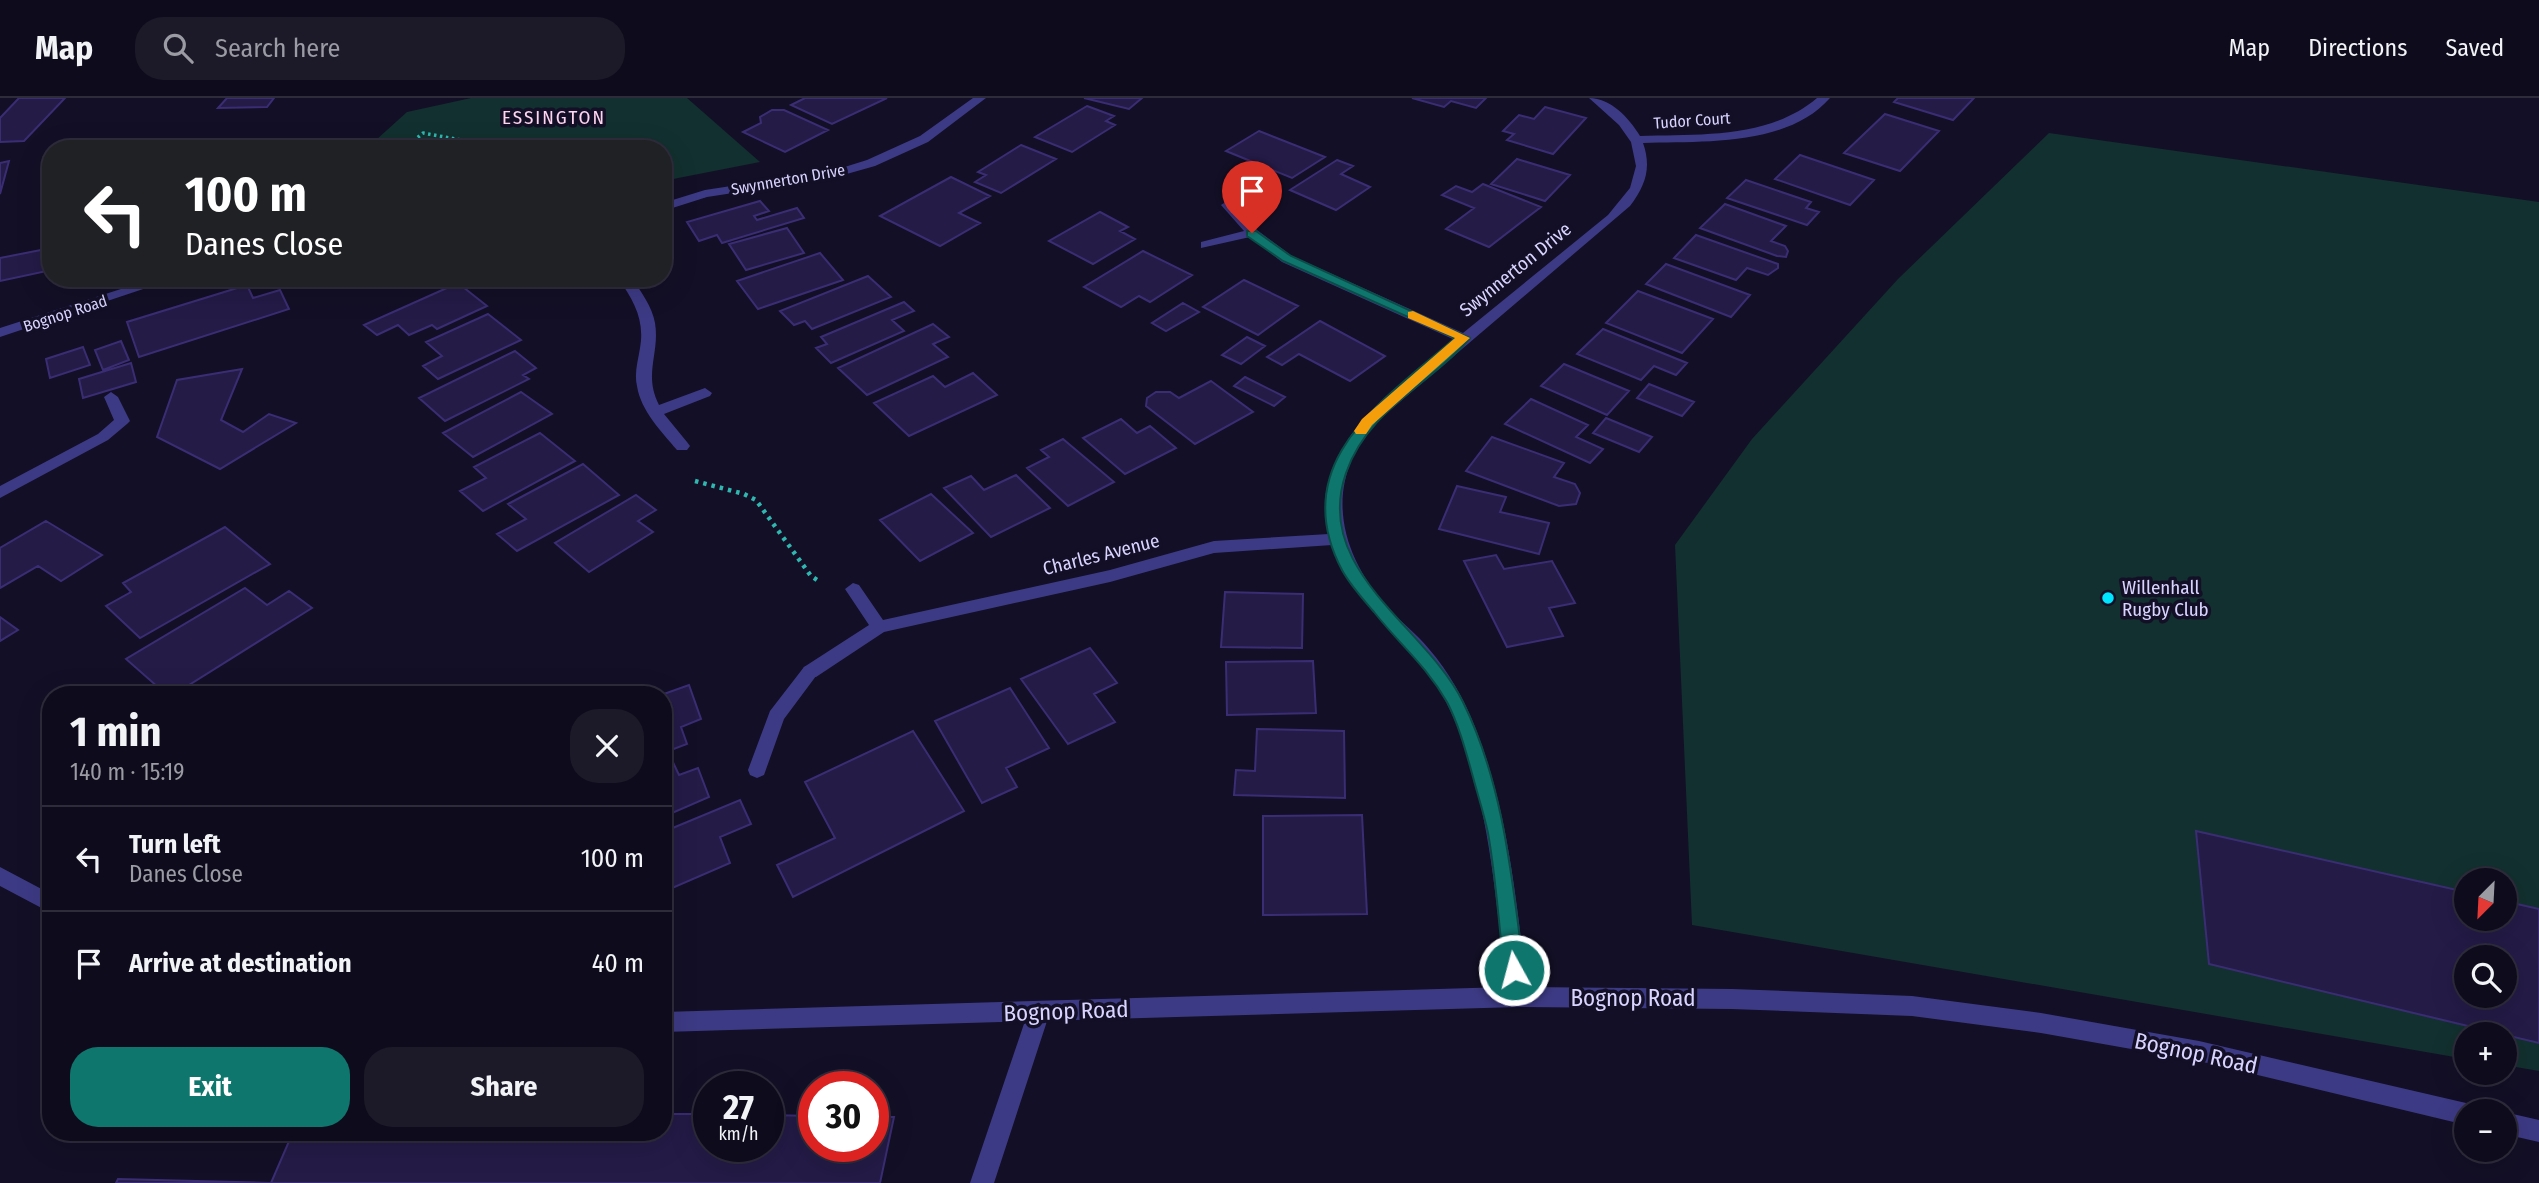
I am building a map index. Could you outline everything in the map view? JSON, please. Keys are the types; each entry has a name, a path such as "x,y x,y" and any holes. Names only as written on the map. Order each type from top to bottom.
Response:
{"street":[{"name":"Swynnerton Drive","path":"672,204 705,194 836,173 871,163 924,139 981,98"},
{"path":"1595,98 1624,122 1637,140"},
{"name":"Tudor Court","path":"1637,140 1745,132 1802,115 1824,98"},
{"name":"Swynnerton Drive","path":"1518,997 1496,832 1474,749 1456,703 1428,660 1382,611 1349,570 1336,538 1332,506 1338,475 1349,448 1367,422 1463,338 1623,207 1633,194 1640,177 1641,162 1637,140"},
{"path":"1227,205 1252,233 1287,259 1463,338"},
{"path":"1206,245 1252,233"},
{"name":"Bognop Road","path":"0,333 141,287"},
{"path":"631,287 649,322 643,366 644,387 655,412 682,446"},
{"path":"655,412 705,393"},
{"path":"0,493 103,437 122,421 111,397"},
{"name":"Charles Avenue","path":"757,769 776,716 810,672 879,627 1110,576 1214,547 1336,538"},
{"path":"853,590 879,627"},
{"path":"0,876 42,899"},
{"name":"Bognop Road","path":"672,1022 1518,997 1732,999 1912,1006 2041,1023 2199,1051 2454,1111"},
{"path":"982,1183 1039,1012"},
{"path":"2517,1126 2539,1131"}],"path":[{"path":"415,140 423,133 461,140"},
{"path":"682,446 689,454 666,466 673,474 744,494 756,500 811,576 824,584 848,576 853,590"}],"green space":[{"path":"471,98 687,98 760,162 672,179 672,140 376,140 407,112"},
{"name":"Willenhall Rugby Club","path":"2049,133 2539,202 2539,1071 2517,1067 2517,1022 2454,1022 2454,1057 1692,925 1675,545 1752,439 1898,279"}],"building":[{"path":"19,98 65,98 24,141 0,142 0,118"},
{"path":"227,98 274,98 267,107 218,108"},
{"path":"805,98 887,98 832,124 791,105"},
{"path":"1084,98 1142,98 1129,109"},
{"path":"1412,98 1486,98 1476,108 1451,101 1444,107"},
{"path":"1898,98 1974,98 1953,120 1894,102"},
{"path":"1087,106 1114,116 1106,121 1115,125 1072,152 1035,137"},
{"path":"1545,107 1586,118 1553,154 1507,140 1514,134 1503,131 1519,115 1534,119"},
{"path":"772,110 784,110 828,130 785,152 743,132 761,123 760,117"},
{"path":"1885,114 1939,131 1900,171 1844,153"},
{"path":"1259,131 1325,157 1292,178 1226,151"},
{"path":"1021,145 1056,159 1001,193 975,182 986,175 978,172"},
{"path":"1800,155 1874,180 1850,205 1775,179"},
{"path":"1517,159 1570,175 1545,201 1491,184"},
{"path":"1337,160 1353,166 1341,174 1370,187 1336,210 1290,190"},
{"path":"9,161 0,194 0,163"},
{"path":"951,177 990,196 959,213 980,223 940,246 880,216"},
{"path":"1746,180 1811,202 1806,208 1819,212 1807,225 1727,198"},
{"path":"1483,184 1541,207 1489,247 1446,229 1474,208 1442,195 1456,186 1472,192"},
{"path":"760,201 769,211 754,216 757,220 797,208 804,218 722,243 717,235 699,241 687,222"},
{"path":"1725,204 1786,226 1771,241 1785,246 1788,251 1786,257 1700,228"},
{"path":"1100,212 1128,227 1120,231 1135,239 1093,264 1049,241"},
{"path":"787,228 804,253 746,270 729,244"},
{"path":"1696,235 1778,264 1778,268 1768,275 1747,268 1736,280 1674,258"},
{"path":"42,250 42,272 0,281 0,258"},
{"path":"1143,251 1192,275 1150,302 1139,296 1121,307 1084,287"},
{"path":"820,253 843,280 758,309 737,281"},
{"path":"1666,264 1750,295 1731,317 1646,284"},
{"path":"868,276 891,297 812,329 805,321 794,325 780,311"},
{"path":"1244,280 1298,306 1258,335 1203,307"},
{"path":"241,287 248,287 253,298 280,290 289,309 139,357 127,322"},
{"path":"449,287 463,287 487,306 437,329 432,325 409,335 398,325 377,335 364,325"},
{"path":"1638,291 1713,319 1682,353 1606,323"},
{"path":"904,302 914,311 892,320 904,331 831,363 816,348 827,344 821,337"},
{"path":"1183,303 1199,312 1166,331 1152,323"},
{"path":"488,314 521,340 438,379 423,366 442,356 426,342"},
{"path":"1320,321 1385,356 1350,381 1299,354 1282,365 1267,357"},
{"path":"933,324 949,337 933,344 948,357 867,395 838,368"},
{"path":"1603,329 1687,363 1676,375 1654,366 1641,380 1577,354"},
{"path":"1247,337 1265,346 1241,364 1222,355"},
{"path":"121,341 129,360 103,370 95,350"},
{"path":"83,347 90,365 50,378 46,359"},
{"path":"515,351 536,368 523,375 529,379 445,421 419,398"},
{"path":"131,363 136,382 83,398 79,379"},
{"path":"1564,364 1629,391 1607,415 1541,386"},
{"path":"242,369 221,420 243,432 269,414 296,423 220,469 157,437 177,380"},
{"path":"973,373 997,395 909,436 874,403 933,376 945,387"},
{"path":"1245,377 1285,397 1274,406 1234,386"},
{"path":"1211,381 1253,412 1195,444 1146,406 1147,398 1156,392 1170,392 1179,398"},
{"path":"1649,384 1694,402 1682,416 1637,398"},
{"path":"521,392 552,414 473,457 443,433"},
{"path":"1531,399 1588,425 1576,437 1603,449 1590,463 1505,424"},
{"path":"1606,418 1652,437 1639,452 1593,433"},
{"path":"1121,419 1137,433 1150,426 1176,448 1125,474 1083,438"},
{"path":"540,433 575,461 483,511 460,491 486,478 474,467"},
{"path":"1492,437 1564,463 1554,477 1575,484 1580,493 1576,504 1559,506 1466,471"},
{"path":"1063,439 1114,482 1068,506 1027,468 1049,457 1041,450"},
{"path":"583,464 619,495 517,551 497,534 526,519 508,504"},
{"path":"1016,475 1050,508 991,537 944,488 971,476 984,490"},
{"path":"1457,486 1506,497 1500,512 1549,523 1539,554 1439,529"},
{"path":"931,494 973,533 920,561 880,520"},
{"path":"636,495 656,510 638,521 653,532 589,572 555,543"},
{"path":"46,521 102,555 61,581 38,566 0,588 0,548"},
{"path":"225,527 270,564 140,638 106,606 131,592 123,583"},
{"path":"1496,555 1504,569 1552,561 1575,603 1549,608 1563,636 1507,647 1464,561"},
{"path":"245,588 267,605 289,591 312,608 187,686 157,686 126,659"},
{"path":"1225,592 1303,594 1302,648 1221,647"},
{"path":"0,617 18,630 0,641"},
{"path":"1090,648 1117,683 1094,694 1115,722 1068,744 1021,679"},
{"path":"1313,661 1316,713 1227,715 1226,662"},
{"path":"689,685 701,719 681,727 687,744 672,750 672,691"},
{"path":"1010,688 1049,748 1006,768 1017,787 982,803 935,721"},
{"path":"1257,729 1344,731 1345,798 1234,795 1236,770 1255,771"},
{"path":"913,731 964,811 793,897 777,865 835,838 805,782"},
{"path":"672,760 679,775 698,768 709,797 672,813"},
{"path":"740,800 751,824 720,837 730,863 672,888 672,828"},
{"path":"1362,815 1367,914 1263,915 1263,816"},
{"path":"2196,831 2454,889 2454,931 2517,931 2517,904 2539,909 2539,1043 2517,1038 2517,1022 2454,1023 2209,964"},
{"path":"672,1114 693,1114 693,1162 784,1162 784,1115 798,1116 798,1162 884,1162 880,1183 271,1183 289,1141 672,1141"},
{"path":"889,1117 894,1117 889,1141"},
{"path":"118,1179 271,1183 116,1183"}],"slow traffic":[{"path":"1361,431 1367,422 1463,338 1413,315"}],"place":[{"name":"Willenhall Rugby Club","path":"2108,598"}],"district":[{"name":"ESSINGTON","path":"554,117"}],"route":[{"path":"1252,233 1287,259 1463,338 1367,422 1349,448 1338,475 1332,506 1336,538 1349,570 1382,611 1428,660 1456,703 1474,749 1496,832 1514,970"}]}
